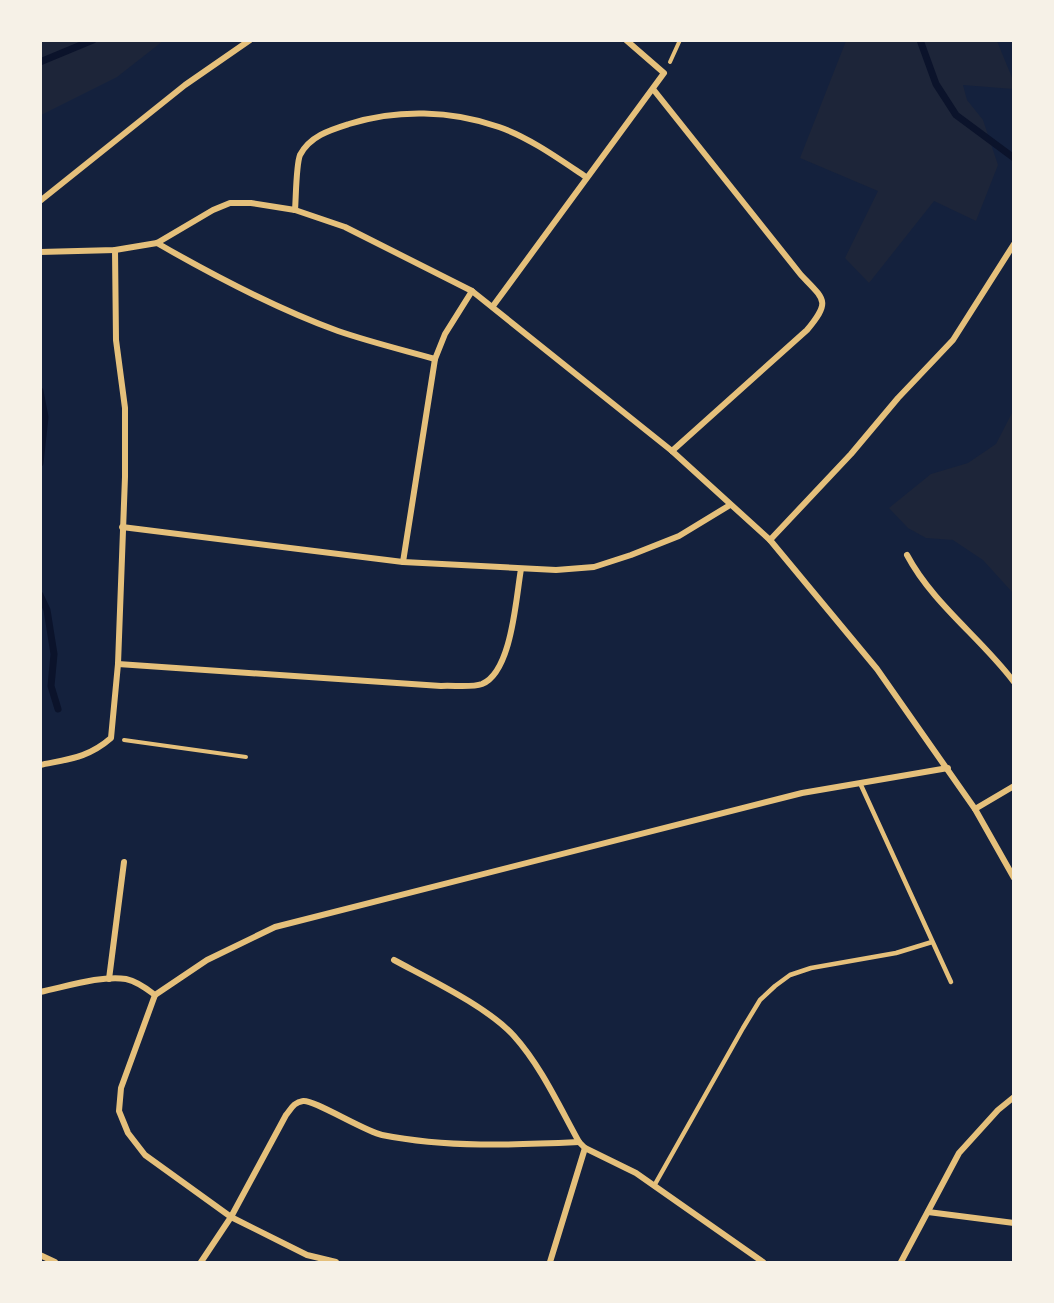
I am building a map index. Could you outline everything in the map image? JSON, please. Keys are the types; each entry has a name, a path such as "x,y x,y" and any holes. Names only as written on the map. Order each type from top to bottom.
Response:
{"street":[{"path":"40,201 185,85 250,40"},
{"path":"493,306 664,74 626,40"},
{"path":"653,89 801,275 822,297 823,304 821,313 807,330 672,451"},
{"path":"295,210 300,156 311,141 327,131 370,118 416,112 462,117 499,127 547,151 586,177"},
{"path":"40,252 115,250 157,243 213,210 230,203 251,203 295,210 345,227 472,291 672,451 770,540 877,669 975,809 1014,878"},
{"path":"157,243 218,278 284,309 339,331 435,359"},
{"path":"770,540 953,340 1014,244"},
{"path":"40,765 87,755 111,738 118,664 125,477 125,408 116,340 115,250"},
{"path":"403,562 435,359 445,334 472,291"},
{"path":"122,527 403,562 556,570 594,567 679,536 730,506"},
{"path":"907,555 918,576 1014,682"},
{"path":"118,664 441,686 480,685 500,667 508,646 521,569"},
{"path":"336,1263 307,1255 231,1217 145,1155 128,1133 119,1111 121,1088 155,995 207,960 275,927 802,793 948,768"},
{"path":"975,809 1014,786"},
{"path":"109,979 124,862"},
{"path":"394,960 476,1006 513,1034 530,1056 579,1142 585,1148 636,1173 763,1263"},
{"path":"40,992 109,979 127,979 145,987 155,995"},
{"path":"901,1263 959,1153 998,1110 1014,1097"},
{"path":"201,1263 231,1217 286,1115 294,1104 301,1101 310,1101 341,1118 380,1134 427,1142 495,1145 579,1142"},
{"path":"550,1263 585,1148"},
{"path":"928,1212 1014,1223"},
{"path":"40,1255 55,1263"}],"lane":[{"path":"860,783 951,982"},
{"path":"654,1186 743,1028 760,1000 775,986 790,975 811,968 896,953 932,942"}],"path":[{"path":"664,74 680,40"},
{"path":"111,738 246,757"}],"shaded area":[{"path":"41,40 163,41 117,77 41,115"},
{"path":"846,41 997,41 1013,80 1013,89 963,85 967,100 983,120 998,165 976,221 934,201 869,283 845,258 878,191 800,158"},
{"path":"1013,411 1013,593 983,560 953,540 926,538 908,528 889,508 931,474 968,463 996,444"}],"waterway":[{"path":"40,62 93,40"},
{"path":"920,40 936,84 956,115 1014,158"},
{"path":"40,391 45,417 40,463"},
{"path":"40,595 47,610 54,654 51,686 58,709"}]}
